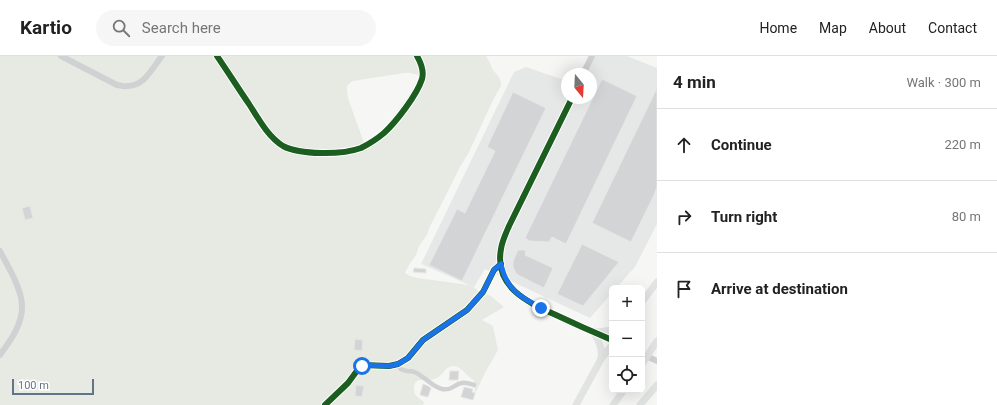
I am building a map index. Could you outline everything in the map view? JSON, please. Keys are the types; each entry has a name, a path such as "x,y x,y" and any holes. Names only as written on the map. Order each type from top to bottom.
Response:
{"main road":[{"path":"645,298 657,282"},
{"path":"593,331 609,330"},
{"path":"593,331 600,344 602,354 601,359"},
{"path":"645,359 657,341"},
{"path":"576,405 601,359 609,349"},
{"path":"640,405 657,385"},
{"path":"613,405 622,393"}],"street":[{"path":"61,56 117,85 127,86 137,84 146,78 162,56"},
{"path":"217,56 273,138 283,146 295,151 310,153 343,152 360,148 384,133 406,107 418,89 423,78 421,64 417,56"},
{"path":"586,68 592,56"},
{"path":"569,104 502,242 501,264 505,279 520,297 548,312 609,339"},
{"path":"0,252 18,287 22,305 20,322 14,335 0,355"},
{"path":"324,405 348,383 363,365 389,366 398,364 408,358 423,340 467,310 483,292 494,270 501,264"},
{"path":"645,355 657,361"},
{"path":"398,364 398,367 401,369 415,372 433,385 442,389 453,388 461,383 474,385"}],"shaded area":[{"path":"0,56 486,56 489,60 492,68 500,79 501,86 469,152 430,226 427,235 419,246 416,255 405,273 418,278 469,285 478,291 491,296 504,307 482,320 493,326 498,350 473,398 475,393 474,380 460,368 451,366 437,378 420,380 415,383 414,392 424,402 423,405 0,405","holes":["411,73 418,75 416,85 389,124 370,141 364,143 348,98 347,86 353,81"]},
{"path":"594,56 627,56 657,68 657,224 635,267 619,285 609,285 609,296 590,318 485,269 474,287 421,264 514,72 526,67 561,79 561,104 597,104 597,68 581,68"}],"building":[{"path":"602,79 637,96 566,244 552,237 549,242 530,241 525,238 590,104 597,104 597,89"},
{"path":"657,88 657,187 631,242 592,223"},
{"path":"513,92 546,108 462,281 429,265 457,209 465,213 495,151 487,147"},
{"path":"30,206 33,218 25,220 22,208"},
{"path":"582,244 619,262 583,306 557,294"},
{"path":"518,250 526,250 525,255 553,268 544,288 516,273 513,263"},
{"path":"414,268 426,269 426,273 413,272"},
{"path":"355,339 363,340 362,351 354,350"},
{"path":"450,371 459,371 458,380 449,380"},
{"path":"423,384 431,388 428,397 420,395"},
{"path":"356,385 364,386 362,397 355,396"},
{"path":"464,387 473,389 472,392 475,393 473,400 461,397"}],"cycle path":[{"path":"217,56 273,138 283,146 290,149 321,153 343,152 361,148 376,139 389,128 411,100 422,79 422,68 417,56"},
{"path":"569,104 503,240 500,262 503,274 508,283 524,298 534,305 609,339"},
{"path":"325,405 348,383 363,365 389,366 398,364 408,358 423,340 467,310 483,292 494,270 501,264"}],"route":[{"path":"362,366 389,366 398,364 408,358 423,340 467,310 483,292 494,270 501,264 505,279 511,288 520,297 541,308"}]}
